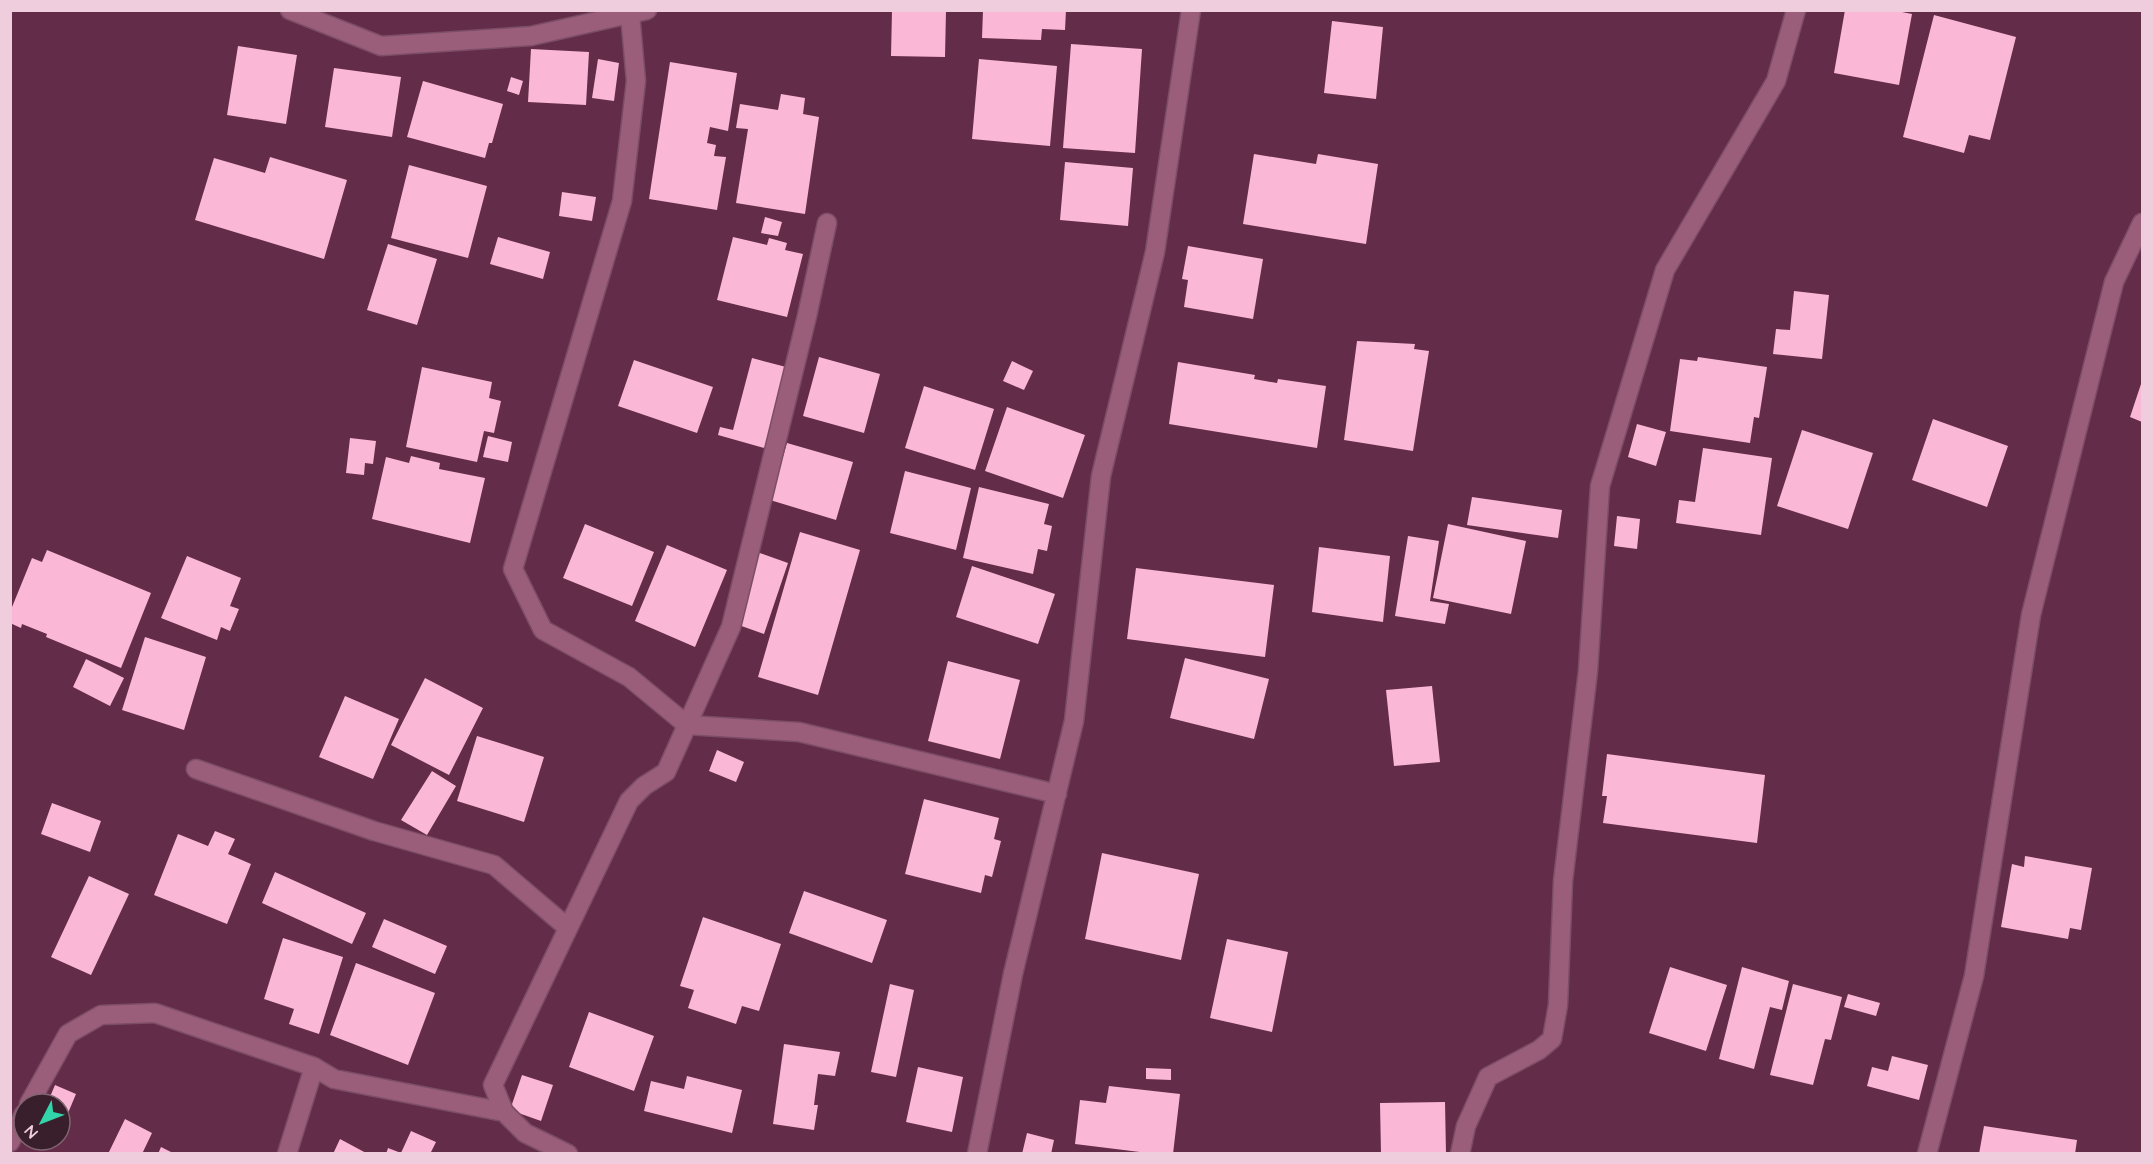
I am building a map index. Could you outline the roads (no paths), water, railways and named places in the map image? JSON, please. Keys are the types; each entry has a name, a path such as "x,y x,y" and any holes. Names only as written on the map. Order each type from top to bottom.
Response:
{"street":[{"path":"290,10 381,46 531,36 638,12 636,81 622,201 513,569 543,630 629,677 687,725 799,732 1057,794"},
{"path":"977,1154 1013,974 1074,722 1101,476 1155,252 1191,10"},
{"path":"1460,1154 1466,1126 1488,1077 1539,1050 1552,1039 1558,1005 1563,881 1588,671 1600,486 1665,270 1776,81 1796,10"},
{"path":"568,1154 548,1149 525,1133 504,1112 493,1085 629,801 644,786 666,772 731,627 807,316 827,223"},
{"path":"1927,1154 1974,976 2031,615 2114,282 2142,223"},
{"path":"196,769 374,831 494,865 568,928"},
{"path":"36,1092 68,1034 101,1015 155,1012 314,1067 334,1079 504,1112"},
{"path":"287,1154 314,1067"}]}
